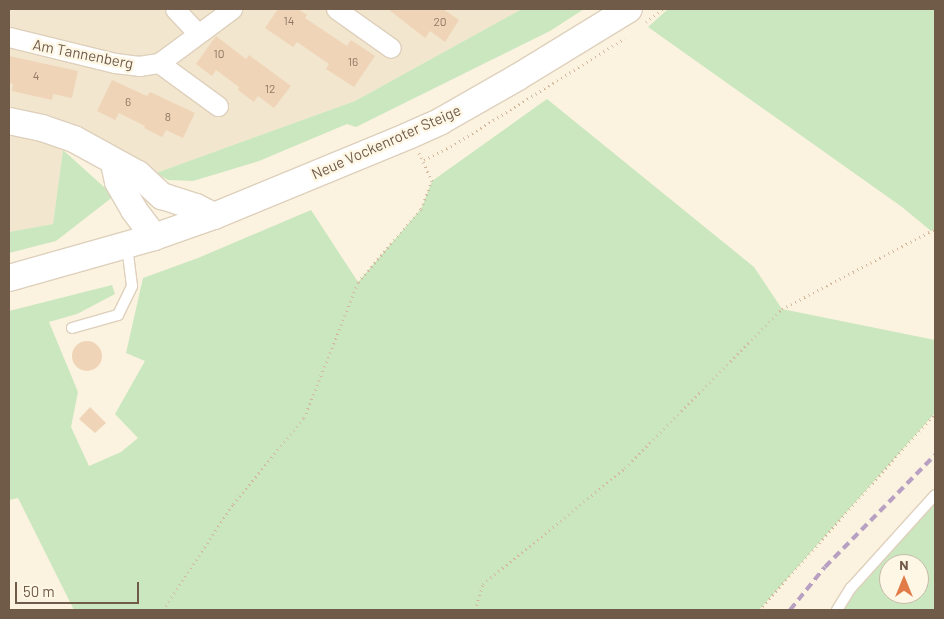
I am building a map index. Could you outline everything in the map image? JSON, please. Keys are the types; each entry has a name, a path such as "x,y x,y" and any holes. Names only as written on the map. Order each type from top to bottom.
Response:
{"main road":[{"name":"Neue Vockenroter Steige","path":"9,278 127,246 214,216 441,121 518,77 636,16"},
{"path":"9,121 42,128 74,139 114,163 138,174 162,196 196,207 214,216"},
{"path":"114,163 118,182 134,210 154,237 164,222 165,210 162,196"}],"street":[{"path":"175,9 197,33"},
{"path":"218,106 159,63 197,33 232,9"},
{"path":"336,9 391,48"},
{"name":"Am Tannenberg","path":"9,37 115,63 139,66 159,63"}],"lane":[{"path":"72,328 118,314 132,286 127,246"},
{"path":"837,610 851,588 935,495"}],"path":[{"path":"636,16 663,9"},
{"path":"163,610 233,504 304,418 358,282 421,209 432,181 424,160 455,144 631,35"},
{"path":"475,610 483,584 626,468 782,309 935,229"},
{"path":"759,610 935,413"}],"shaded area":[{"path":"9,9 522,9 355,101 156,173 114,163 97,152 63,150 53,224 9,232"}],"green space":[{"path":"522,9 584,9 550,31 356,127 347,124 259,161 193,181 168,180 156,173 355,101"},
{"path":"668,9 935,9 935,229 931,231 902,207 648,27"},
{"path":"547,99 754,267 782,309 935,340 935,413 759,610 74,610 18,498 9,500 9,311 112,285 115,294 77,314 49,322 78,392 71,427 89,466 121,452 138,438 115,414 145,361 126,353 143,278 198,258 311,210 358,282 421,209 432,181"},
{"path":"63,150 114,196 56,241 9,253 9,232 53,224"},
{"path":"935,495 935,610 837,610 879,561 879,604 929,604 929,554 885,554"}],"building":[{"path":"278,9 298,9 307,15 305,18 347,46 351,40 375,56 354,87 326,69 329,64 297,42 293,47 265,28"},
{"path":"388,9 443,9 459,20 445,42 430,31 425,38"},
{"path":"216,36 246,59 249,55 291,86 274,108 258,96 254,102 238,90 239,87 216,70 212,76 196,64"},
{"path":"9,56 78,71 72,98 53,94 52,100 12,91 13,84 9,83"},
{"path":"112,80 147,96 150,92 195,113 183,138 166,130 162,137 119,113 115,120 97,111"},
{"path":"87,341 98,345 102,356 98,367 87,371 76,367 72,356 76,345"},
{"path":"90,407 106,423 95,433 79,419"}],"railway":[{"path":"790,610 825,567 935,455"}]}
